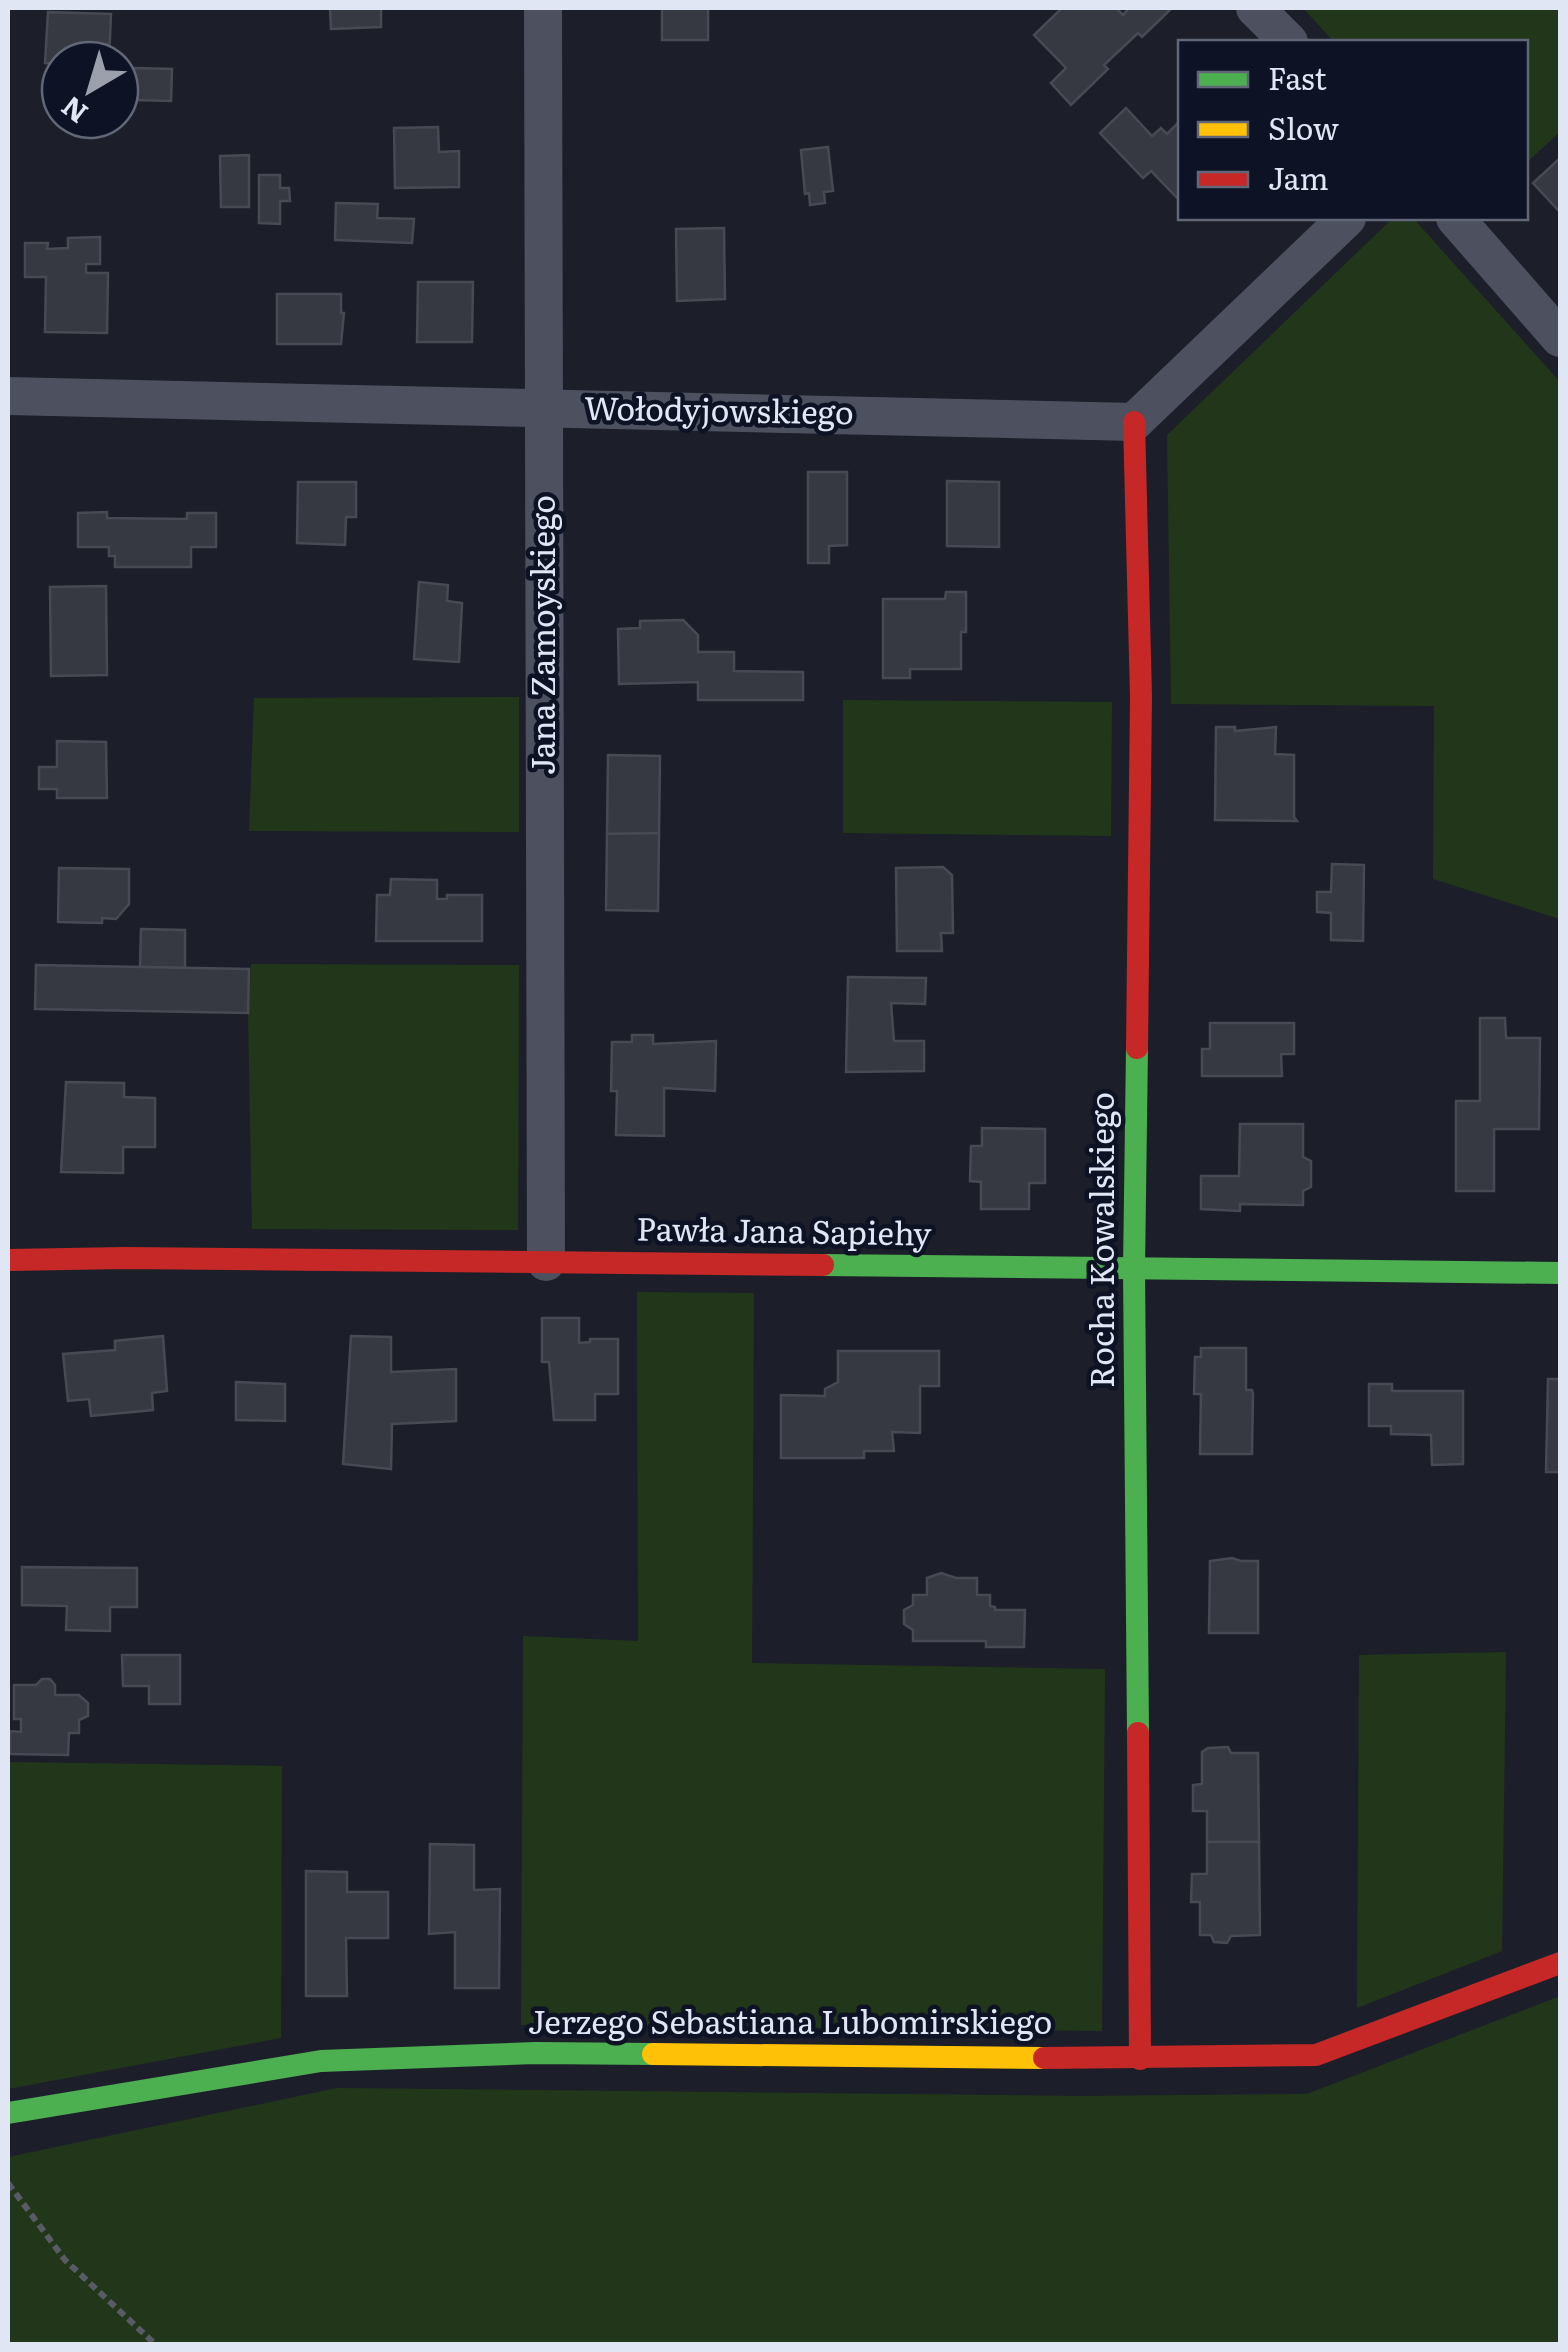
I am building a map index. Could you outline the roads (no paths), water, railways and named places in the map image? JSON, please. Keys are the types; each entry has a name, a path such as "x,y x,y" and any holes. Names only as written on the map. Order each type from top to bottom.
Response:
{"street":[{"name":"Jana Zamoyskiego","path":"543,8 546,1262"},
{"path":"1255,8 1287,40"},
{"path":"1134,422 1346,220"},
{"path":"1456,220 1560,338"},
{"name":"Wołodyjowskiego","path":"8,396 1134,422"},
{"name":"Rocha Kowalskiego","path":"1134,422 1141,696 1134,1269 1140,2058"},
{"name":"Pawła Jana Sapiehy","path":"8,1260 125,1258 1560,1274"},
{"name":"Jerzego Sebastiana Lubomirskiego","path":"8,2113 321,2061 535,2053 1140,2058 1316,2055 1560,1962"}]}
